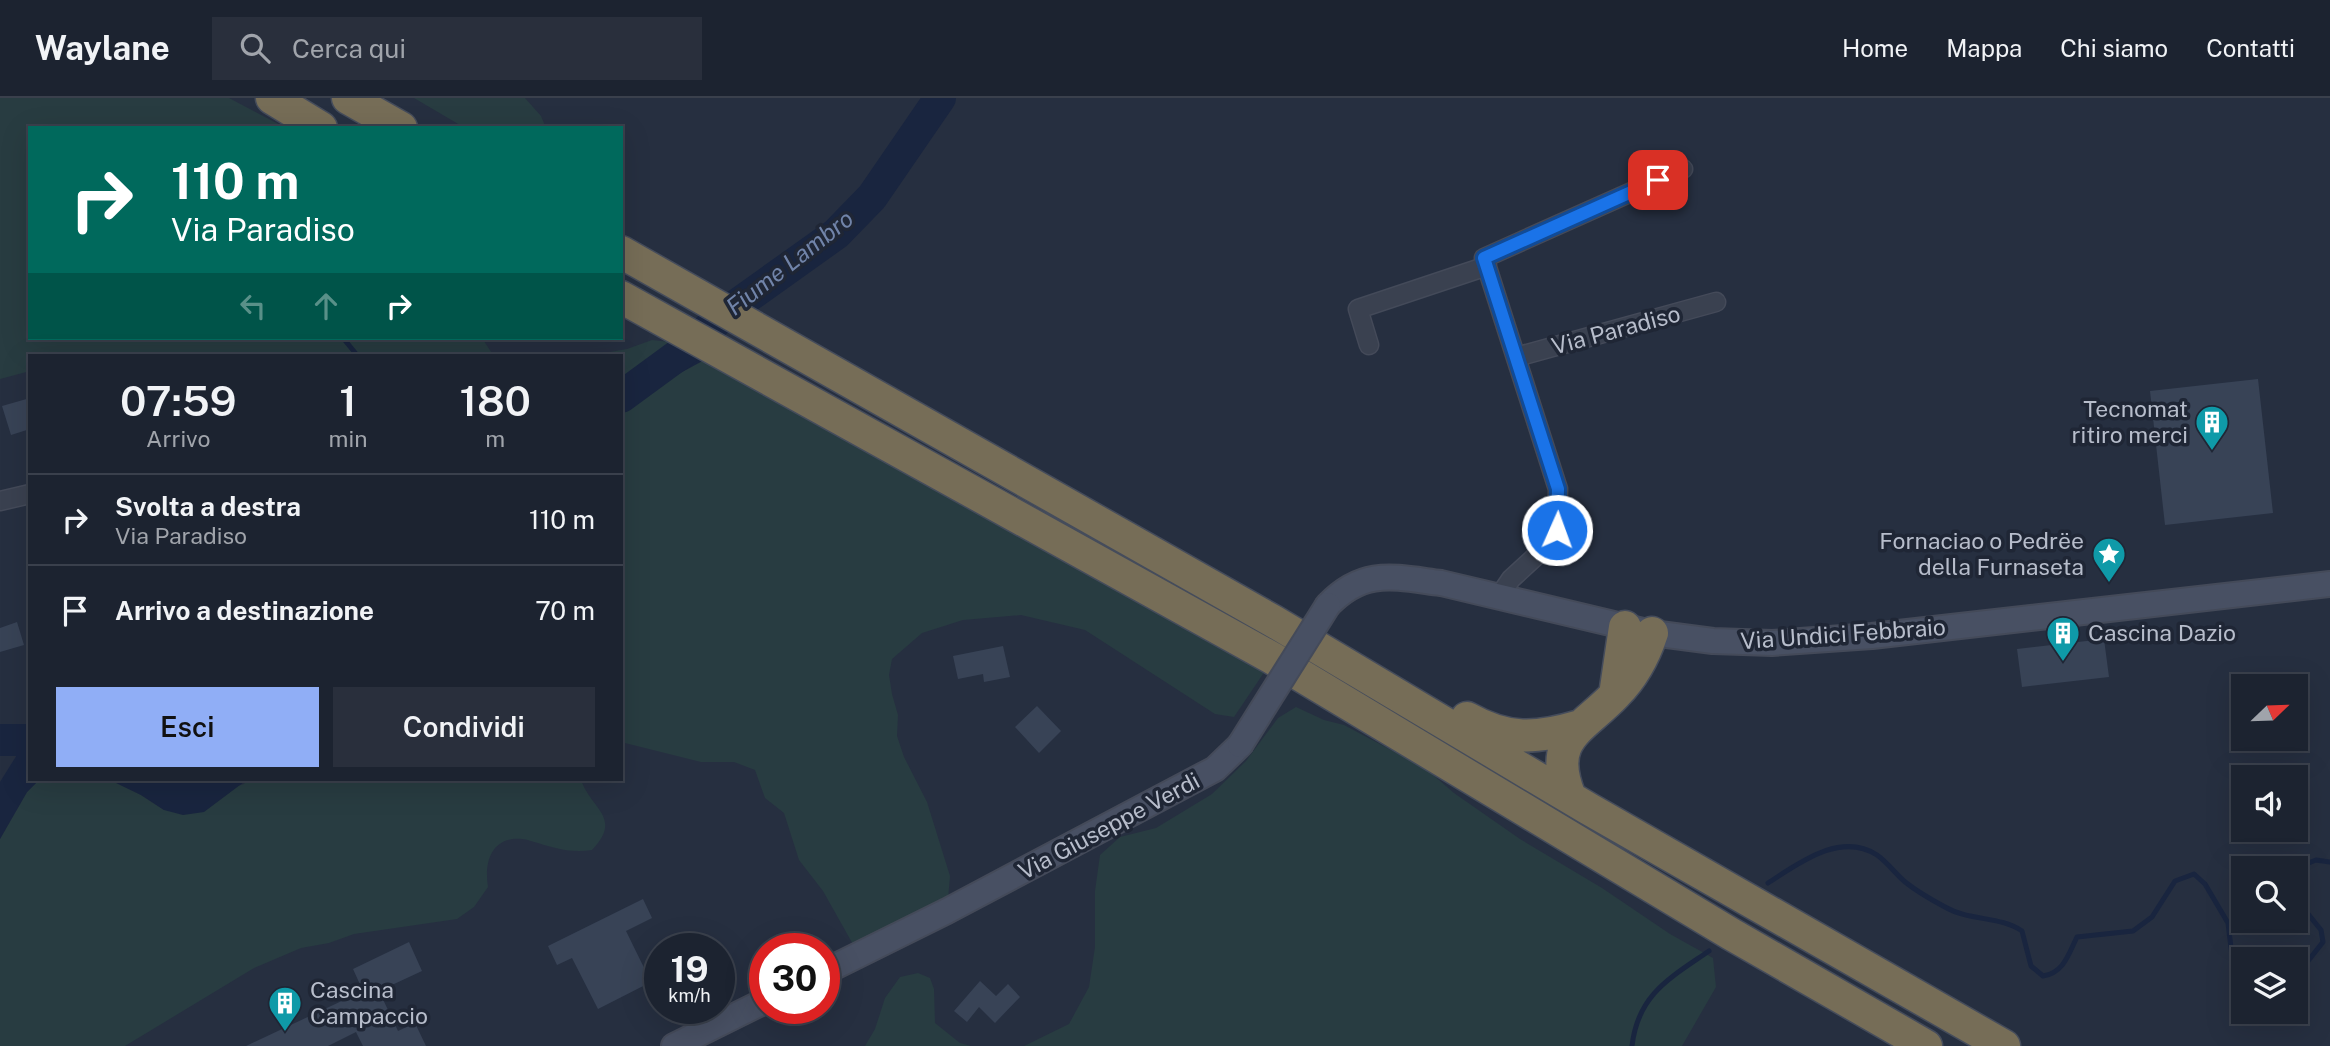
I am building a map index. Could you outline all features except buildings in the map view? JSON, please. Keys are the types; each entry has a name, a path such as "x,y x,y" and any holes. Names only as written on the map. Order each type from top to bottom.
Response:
{"highway":[{"path":"272,98 318,126"},
{"path":"348,98 397,126"},
{"path":"623,253 1273,621 1570,797 2004,1046"},
{"path":"623,298 1272,658 1731,934 1926,1046"},
{"path":"1273,621 1335,644 1472,722 1498,733 1536,737 1580,726"},
{"path":"1570,797 1562,777 1564,748 1580,726 1615,695 1639,630"}],"street":[{"path":"1498,598 1511,579 1549,544 1557,530 1559,511 1558,489 1484,258 1683,169"},
{"path":"1369,345 1358,309 1487,266"},
{"name":"Via Paradiso","path":"1516,357 1716,302"},
{"path":"0,501 28,494"},
{"name":"Via Undici Febbraio","path":"1328,605 1353,583 1382,578 1441,583 1639,630 1713,641 1772,643 1872,636 2330,584"},
{"name":"Via Giuseppe Verdi","path":"840,964 947,911 1215,769 1240,745 1328,605"},
{"path":"674,1046 749,1009"}],"green space":[{"path":"0,98 229,98 282,126 28,126 28,340 483,340 492,354 28,354 28,372 0,379"},
{"path":"414,98 525,98 541,116 545,126 462,126"},
{"path":"652,340 679,343 623,384 623,354 599,354 627,349"},
{"path":"706,359 1265,671 1234,717 1215,714 1085,630 1021,615 963,620 922,633 892,659 889,675 898,715 897,736 904,757 927,802 950,876 947,911 859,955 823,891 799,860 784,813 765,798 755,770 734,762 701,762 623,742 623,406"},
{"path":"1296,707 1324,720 1344,725 1425,768 1454,793 1520,839 1602,888 1670,934 1713,958 1716,987 1682,1046 1024,1046 1069,1024 1089,987 1095,947 1095,891 1100,855 1120,837 1156,828 1212,794 1246,761 1278,718"},
{"path":"38,781 112,781 164,810 246,781 582,781 602,813 605,829 592,850 565,850 524,839 503,842 489,860 488,887 474,907 457,919 354,934 329,943 301,948 254,968 125,1046 0,1046 0,839 27,792"},
{"path":"918,973 930,978 934,989 935,1023 960,1043 971,1046 865,1046 875,1029 885,998 900,977"}],"water":[{"path":"679,343 706,359 623,406 623,384"},
{"path":"28,743 28,781 38,781 27,792 0,839 0,782 20,750"},
{"path":"112,781 245,781 204,812 183,815 164,810"}],"waterway":[{"name":"Fiume Lambro","path":"623,396 681,353 728,311 836,234 872,197 940,98"},
{"path":"345,340 356,354"},
{"path":"0,740 28,740"},
{"path":"1768,883 1820,853 1834,848 1863,849 1877,855 1904,881 1945,907 1964,915 2004,923 2022,931 2031,966 2043,976 2061,967 2077,937 2133,931 2152,917 2175,881 2194,874 2205,884 2228,923 2231,948"},
{"path":"2308,863 2316,860 2330,862"},
{"path":"2308,914 2321,930 2323,942 2308,961"},
{"path":"1632,1046 1635,1028 1649,1000 1669,979 1709,951"}],"place":[{"name":"Tecnomat ritiro merci","path":"2212,452"},
{"name":"Fornaciao o Pedrëe della Furnaseta","path":"2109,584"},
{"name":"Cascina Dazio","path":"2063,663"},
{"name":"Cascina Campaccio","path":"285,1033"}],"route":[{"path":"1557,530 1558,489 1484,258 1658,180"}]}
